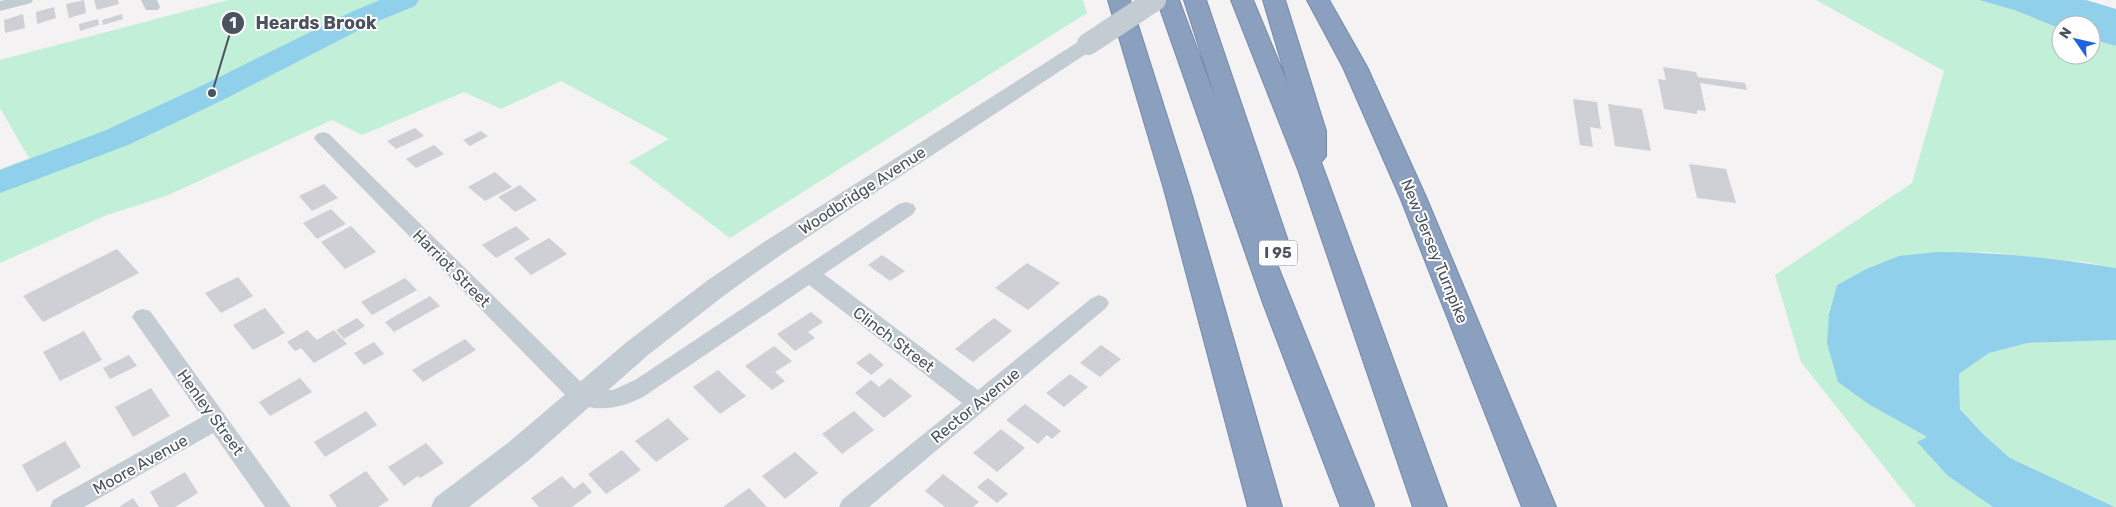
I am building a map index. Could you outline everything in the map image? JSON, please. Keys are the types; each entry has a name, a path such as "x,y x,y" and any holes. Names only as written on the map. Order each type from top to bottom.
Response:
{"highway":[{"path":"1119,0 1179,192 1265,507"},
{"path":"1168,0 1277,303 1357,506"},
{"name":"I 95","path":"1195,0 1290,291 1357,506"},
{"path":"1242,0 1312,172 1430,507"},
{"path":"1274,0 1314,131 1312,172"},
{"name":"New Jersey Turnpike","path":"1318,0 1356,67 1413,198 1539,507"}],"street":[{"path":"0,6 25,0"},
{"name":"Woodbridge Avenue","path":"446,507 519,450 662,328 744,267 1155,0"},
{"name":"Harriot Street","path":"324,138 581,397"},
{"path":"581,397 603,401 619,398 634,391 906,209"},
{"name":"Clinch Street","path":"809,274 978,403"},
{"name":"Rector Avenue","path":"851,507 1099,303"},
{"name":"Henley Street","path":"143,317 279,507"},
{"name":"Moore Avenue","path":"62,507 217,420"}],"green space":[{"path":"228,0 1083,0 1087,13 730,238 629,162 669,139 561,81 501,109 464,92 362,135 332,120 166,196 107,215 0,263 0,169 29,158 0,108 0,60"},
{"path":"1816,0 1979,0 2014,10 2051,25 2051,65 2101,65 2101,42 2116,46 2116,268 2085,262 1985,252 1899,256 1866,269 1837,285 1829,314 1870,405 1928,438 1918,442 1948,476 1993,507 1916,507 1801,362 1775,275 1912,183 1944,71"},
{"path":"2116,340 2116,507 2010,458 1984,435 1960,408 1959,374 1989,353 2028,343"}],"water":[{"path":"1979,0 2086,0 2116,9 2116,46 2101,42 2101,15 2051,15 2051,25 2014,10"},
{"path":"1937,252 2026,256 2116,268 2116,340 2028,343 1989,353 1959,374 1960,409 1984,435 2010,458 2115,507 1993,507 1948,476 1917,442 1927,437 1870,405 1838,382 1827,343 1829,314 1837,285 1866,269 1899,256"}],"building":[{"path":"84,0 86,13 69,18 66,4"},
{"path":"94,0 118,0 119,4 97,10"},
{"path":"54,7 56,18 37,24 36,12"},
{"path":"23,14 25,28 5,33 4,20"},
{"path":"122,14 123,19 103,25 102,20"},
{"path":"98,19 99,25 80,31 79,24"},
{"path":"1663,67 1696,72 1698,77 1745,83 1747,90 1700,83 1706,111 1697,110 1697,114 1664,109 1658,79 1666,80"},
{"path":"1573,99 1597,102 1601,129 1590,127 1593,147 1580,145"},
{"path":"1608,104 1642,109 1651,151 1615,146"},
{"path":"415,128 424,136 396,149 387,141"},
{"path":"481,131 488,136 470,146 463,140"},
{"path":"434,145 444,154 416,168 406,159"},
{"path":"1689,164 1726,169 1736,203 1697,198"},
{"path":"495,172 512,187 485,201 468,187"},
{"path":"324,184 338,198 312,211 299,196"},
{"path":"520,185 537,200 515,212 498,197"},
{"path":"331,209 346,224 317,239 303,223"},
{"path":"351,226 376,252 345,269 321,242"},
{"path":"516,226 530,239 496,258 482,245"},
{"path":"549,238 567,254 531,275 514,258"},
{"path":"117,249 139,273 43,322 23,296"},
{"path":"882,255 905,271 890,281 868,265"},
{"path":"1027,263 1060,283 1028,310 995,288"},
{"path":"238,277 253,296 221,313 205,293"},
{"path":"405,278 417,290 372,315 361,302"},
{"path":"430,296 440,306 394,332 385,322"},
{"path":"265,308 285,333 253,350 233,325"},
{"path":"811,312 823,322 808,332 815,338 795,351 777,334"},
{"path":"357,318 365,326 344,339 336,330"},
{"path":"994,318 1012,331 973,362 955,349"},
{"path":"307,330 317,340 334,330 347,344 314,363 301,348 295,351 287,342"},
{"path":"84,331 102,360 60,381 43,352"},
{"path":"465,339 476,350 423,382 412,370"},
{"path":"374,342 384,354 364,365 354,353"},
{"path":"1101,345 1121,359 1100,377 1080,363"},
{"path":"774,346 792,361 775,372 785,381 772,390 745,366"},
{"path":"870,353 884,365 871,375 856,363"},
{"path":"129,355 137,366 110,379 103,368"},
{"path":"718,370 746,396 720,414 693,387"},
{"path":"1070,374 1088,387 1064,407 1046,393"},
{"path":"300,378 312,392 270,416 259,402"},
{"path":"890,378 912,396 884,418 855,393 871,380 879,387"},
{"path":"151,388 170,416 133,437 115,407"},
{"path":"1025,404 1061,431 1052,439 1047,435 1038,444 1006,420"},
{"path":"366,411 377,425 325,457 314,442"},
{"path":"854,411 874,430 842,454 822,434"},
{"path":"668,418 689,439 656,462 635,441"},
{"path":"1001,429 1025,448 997,472 973,453"},
{"path":"65,441 81,467 37,492 22,465"},
{"path":"426,443 444,463 420,478 418,476 404,486 388,467"},
{"path":"622,450 641,470 606,494 588,474"},
{"path":"795,452 818,473 785,499 762,476"},
{"path":"366,471 389,500 378,507 337,507 329,495"},
{"path":"185,472 198,493 175,507 159,507 150,492"},
{"path":"943,474 979,502 973,507 945,507 925,491"},
{"path":"562,476 574,489 583,482 592,492 572,507 539,507 531,498"},
{"path":"988,478 1008,494 997,503 977,487"},
{"path":"749,488 767,507 723,507"},
{"path":"133,498 139,507 119,507"}],"waterway":[{"path":"0,182 116,138 212,93 361,18 405,0"}],"place":[{"name":"Heards Brook","path":"212,93"}]}
